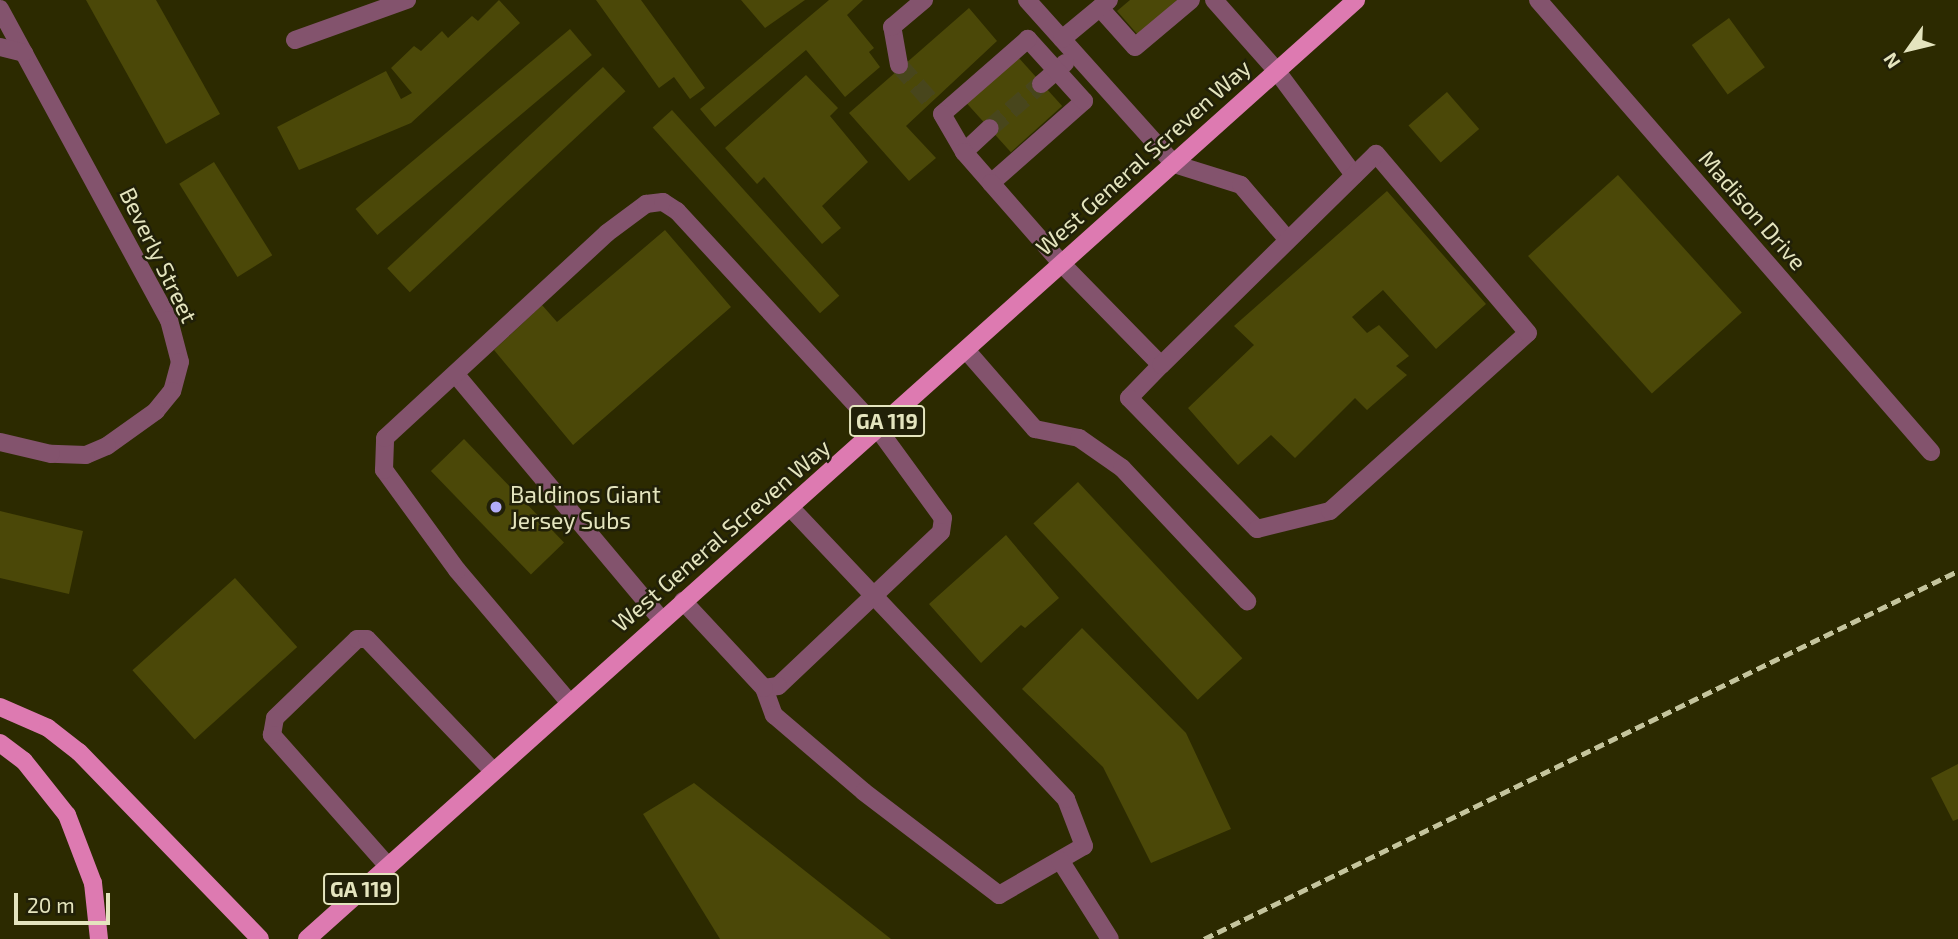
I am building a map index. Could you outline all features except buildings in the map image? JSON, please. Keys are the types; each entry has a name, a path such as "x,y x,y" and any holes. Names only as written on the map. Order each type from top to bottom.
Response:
{"main road":[{"name":"West General Screven Way","path":"307,939 569,702 791,508 1351,2"},
{"path":"0,706 48,728 79,752 260,939"},
{"path":"0,743 48,788 72,826 93,883 99,939"}],"street":[{"path":"295,40 407,0"},
{"path":"899,65 892,27 924,0"},
{"path":"1027,0 1174,164 1241,185 1288,240"},
{"path":"1062,38 1105,4 1135,47 1191,0"},
{"path":"1214,0 1276,70 1354,175"},
{"name":"Madison Drive","path":"1538,0 1931,452"},
{"name":"Beverly Street","path":"0,9 169,320 180,362 172,391 156,411 107,446 86,455 51,454 0,442"},
{"path":"991,183 1084,101 1028,39 938,110 964,152 991,183 1062,264 1161,365"},
{"path":"0,47 24,53"},
{"path":"1041,84 1076,54"},
{"path":"964,152 990,128"},
{"path":"1376,154 1528,333 1330,511 1257,529 1129,398 1354,175 1376,154"},
{"path":"569,702 457,570 384,470 385,438 457,376 552,280 607,233 646,204 663,202 677,211 878,429 943,518 941,532 778,686 765,688"},
{"path":"966,350 1035,429 1079,438 1122,468 1247,601"},
{"path":"457,376 662,620"},
{"path":"684,601 765,688 774,715 863,792 999,895 1084,846 1066,799 872,597 791,508"},
{"path":"387,865 272,735 275,718 357,639 367,639 494,771"},
{"path":"1060,860 1110,939"}],"tunnel":[{"path":"899,65 934,105"},
{"path":"990,128 1041,84"}],"railway":[{"path":"1204,939 1958,571"}],"place":[{"name":"Baldinos Giant Jersey Subs","path":"496,507"}]}
